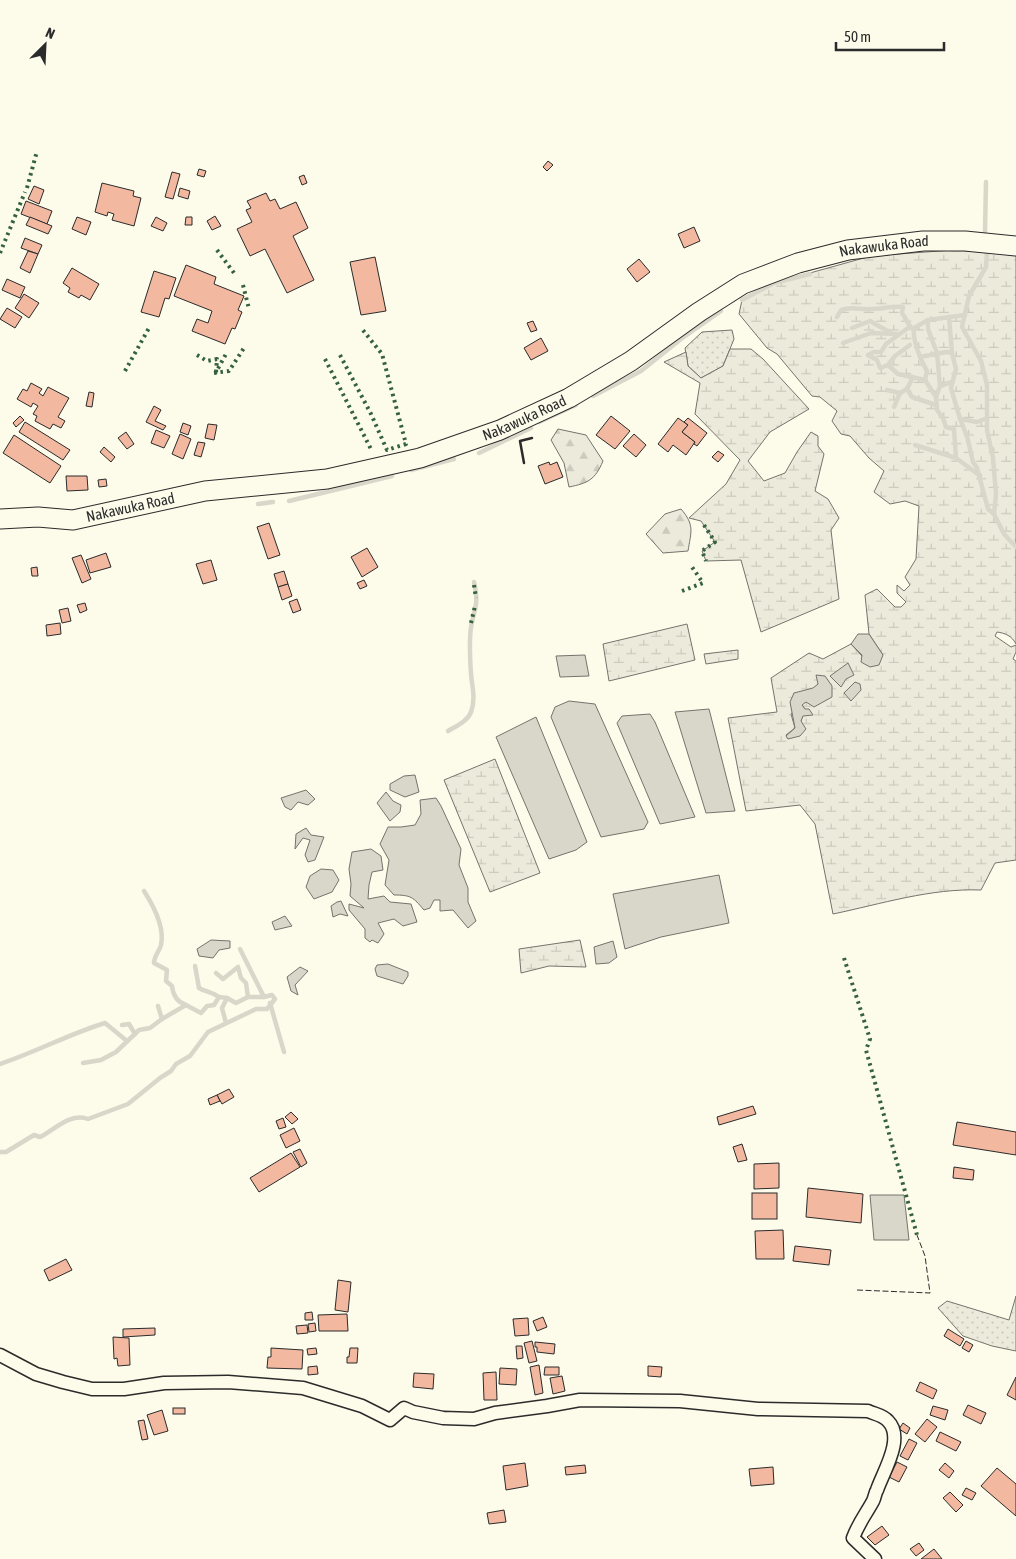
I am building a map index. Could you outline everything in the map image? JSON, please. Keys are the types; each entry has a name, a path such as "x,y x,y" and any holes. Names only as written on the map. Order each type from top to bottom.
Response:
{"main road":[{"name":"Nakawuka Road","path":"0,519 38,517 73,520 205,491 327,479 420,458 500,430 569,398 631,361 743,284 798,263 848,250 923,240 965,241 1016,246"}],"street":[{"path":"0,1354 36,1374 92,1389 124,1388 164,1383 218,1382 303,1388 362,1406 390,1420 404,1408 413,1412 443,1418 474,1419 496,1413 580,1400 680,1401 758,1409 868,1411 882,1416 889,1421 894,1430 892,1454 874,1500 859,1522 853,1538 875,1559"}],"green space":[{"path":"953,250 1016,254 1016,644 1005,634 997,632 995,636 1011,647 1016,645 1013,659 1016,661 1016,860 995,863 981,890 925,894 833,914 815,824 800,805 746,811 728,718 777,712 771,678 809,653 823,659 851,644 862,656 883,655 869,634 865,595 877,589 895,607 901,607 906,602 897,593 897,585 904,591 910,585 905,577 916,559 919,506 905,501 890,504 874,492 884,471 869,458 850,436 841,434 832,421 837,411 820,397 812,396 777,354 767,348 739,314 742,300 774,283 871,256","holes":["818,684 802,705 805,709 801,721 788,739 786,735 795,728 791,714"]},
{"path":"732,330 734,339 723,366 701,378 688,366 685,348 702,332"},
{"path":"730,349 751,349 763,359 809,409 770,432 748,461 764,481 785,473 811,432 818,436 818,446 824,454 815,491 828,499 839,518 831,530 839,599 761,632 741,560 706,561 702,551 715,542 701,521 689,518 726,484 740,460 695,414 700,383 664,362 686,352 688,366 701,378 723,366"},
{"path":"558,429 586,435 603,461 597,473 590,480 569,487 564,463 551,440"},
{"path":"681,509 691,529 688,551 663,553 646,534 665,514"},
{"path":"687,624 695,660 609,681 603,644"},
{"path":"738,650 738,659 706,664 704,654"},
{"path":"495,759 540,873 490,892 444,780"},
{"path":"580,940 586,967 549,966 521,973 519,949"},
{"path":"1016,1296 1016,1351 992,1346 963,1336 938,1308 947,1301 1009,1320"}],"shaded area":[{"path":"858,634 869,634 883,655 879,665 870,667 861,662 862,655 851,644"},
{"path":"585,655 589,676 560,677 556,656"},
{"path":"848,663 854,675 846,679 841,687 830,676"},
{"path":"816,675 825,676 832,686 832,697 814,707 806,702 802,705 805,709 809,709 813,715 803,716 801,721 806,729 800,736 788,739 786,736 795,728 790,702 794,693 813,688 818,684"},
{"path":"855,682 860,684 861,690 851,701 844,693"},
{"path":"569,701 595,704 648,822 644,829 601,837 551,717 555,707"},
{"path":"709,709 735,811 706,813 675,712"},
{"path":"650,714 695,817 660,824 617,723 622,716"},
{"path":"536,717 587,842 576,850 549,859 496,737"},
{"path":"415,775 419,792 405,797 390,790 390,784 404,776"},
{"path":"306,790 315,799 308,805 298,802 291,810 285,807 281,798"},
{"path":"386,792 393,801 401,805 400,812 390,821 377,803"},
{"path":"436,798 461,849 459,865 468,888 468,902 476,921 468,928 453,910 440,911 440,900 434,900 430,908 424,910 411,898 394,895 385,885 389,860 380,844 388,827 415,825 421,814 420,800"},
{"path":"306,828 311,835 324,837 315,860 308,862 305,855 310,840 303,838 295,849 296,834"},
{"path":"371,849 381,856 383,870 372,872 368,899 384,896 390,902 411,904 417,922 403,926 394,919 378,923 384,934 378,943 372,940 370,942 365,938 365,929 349,910 349,904 364,908 350,896 349,869 352,852"},
{"path":"321,869 333,870 339,880 332,892 314,899 306,887 310,876"},
{"path":"719,875 729,923 661,937 625,949 613,894"},
{"path":"341,901 348,916 340,914 333,917 331,906"},
{"path":"285,916 292,926 275,930 272,922"},
{"path":"211,940 230,941 230,948 219,950 213,958 199,956 197,949"},
{"path":"613,941 617,957 609,963 596,964 594,947"},
{"path":"388,964 408,972 408,976 403,984 377,976 375,969 377,965"},
{"path":"300,967 308,971 295,985 298,995 291,991 287,977"},
{"path":"870,1195 904,1195 909,1240 874,1240"}],"building":[{"path":"548,161 553,165 547,171 543,167"},
{"path":"199,169 206,171 204,177 197,175"},
{"path":"172,172 180,174 173,199 165,197"},
{"path":"304,175 307,183 302,185 299,177"},
{"path":"102,183 134,191 133,196 141,198 134,226 112,220 114,214 108,212 107,216 95,212"},
{"path":"34,186 44,190 39,204 28,199"},
{"path":"180,188 190,191 188,199 178,196"},
{"path":"266,193 270,201 275,199 280,209 296,202 308,228 293,236 314,280 287,293 265,249 250,256 237,229 252,222 246,210 251,208 247,201"},
{"path":"26,201 52,211 47,224 21,214"},
{"path":"215,216 221,226 212,230 207,221"},
{"path":"30,217 52,226 48,234 26,225"},
{"path":"77,217 91,222 86,235 72,229"},
{"path":"156,217 167,223 163,231 151,226"},
{"path":"186,217 192,217 192,225 185,225"},
{"path":"694,227 700,241 684,248 678,234"},
{"path":"25,238 42,245 38,254 21,248"},
{"path":"28,251 38,254 30,273 20,268"},
{"path":"375,257 386,311 361,315 350,262"},
{"path":"639,259 650,272 637,282 627,269"},
{"path":"186,265 216,277 214,284 244,296 238,310 242,312 235,329 232,328 225,344 192,331 197,319 208,323 212,311 174,296"},
{"path":"72,268 99,284 90,300 81,295 79,298 68,292 70,288 63,283"},
{"path":"154,271 176,278 169,299 165,298 159,317 141,312"},
{"path":"7,279 25,287 20,298 2,290"},
{"path":"24,294 39,303 29,318 15,308"},
{"path":"7,308 22,317 15,328 0,319"},
{"path":"533,321 537,330 531,332 527,323"},
{"path":"541,338 548,351 531,360 524,348"},
{"path":"31,383 42,389 39,393 43,396 48,387 69,398 58,417 65,421 61,428 53,424 50,429 35,421 37,416 33,414 38,406 33,403 31,407 17,399 23,389 27,391"},
{"path":"89,392 94,393 92,407 86,406"},
{"path":"154,406 161,410 155,421 166,426 163,430 146,422"},
{"path":"20,416 24,420 16,427 13,423"},
{"path":"611,416 630,431 615,449 596,435"},
{"path":"678,418 688,425 682,432 695,442 686,455 673,445 668,452 658,444"},
{"path":"688,418 707,433 697,446 694,444 695,442 682,432 688,425 684,422"},
{"path":"25,422 70,450 63,460 19,432"},
{"path":"183,423 191,426 188,435 180,432"},
{"path":"208,424 217,425 214,440 205,438"},
{"path":"156,430 170,436 164,448 151,443"},
{"path":"126,432 134,444 127,449 118,438"},
{"path":"180,434 191,439 183,459 172,454"},
{"path":"634,434 646,445 636,457 623,446"},
{"path":"14,435 61,466 50,483 3,453"},
{"path":"198,442 205,443 201,457 194,455"},
{"path":"104,447 115,457 111,462 100,452"},
{"path":"718,451 724,455 718,462 712,457"},
{"path":"549,462 550,465 557,462 563,477 545,484 538,466"},
{"path":"66,476 87,476 88,490 67,491"},
{"path":"106,479 107,486 99,487 98,480"},
{"path":"269,523 280,555 268,559 257,527"},
{"path":"367,548 378,567 362,577 351,557"},
{"path":"106,553 111,567 90,573 86,560"},
{"path":"81,555 91,579 82,583 72,558"},
{"path":"211,560 217,580 203,584 196,564"},
{"path":"37,567 38,576 32,576 31,568"},
{"path":"284,571 288,584 278,587 274,574"},
{"path":"364,580 367,586 360,589 357,583"},
{"path":"288,584 292,596 282,600 278,587"},
{"path":"297,599 301,610 293,613 289,602"},
{"path":"85,603 87,610 80,613 77,605"},
{"path":"68,608 71,621 62,623 59,610"},
{"path":"60,623 61,634 47,636 46,625"},
{"path":"229,1089 234,1097 222,1104 217,1095"},
{"path":"217,1095 220,1101 210,1105 208,1099"},
{"path":"753,1106 756,1114 719,1125 717,1117"},
{"path":"291,1112 298,1119 292,1124 285,1117"},
{"path":"283,1118 286,1127 279,1129 276,1121"},
{"path":"957,1122 1016,1132 1016,1155 953,1145"},
{"path":"294,1128 300,1141 286,1148 280,1135"},
{"path":"742,1144 747,1160 738,1162 733,1147"},
{"path":"300,1149 307,1163 301,1167 293,1152"},
{"path":"291,1153 300,1167 259,1192 250,1178"},
{"path":"779,1163 779,1188 754,1189 754,1164"},
{"path":"954,1167 974,1170 973,1180 953,1178"},
{"path":"808,1188 863,1194 861,1223 806,1217"},
{"path":"752,1193 777,1193 777,1219 752,1219"},
{"path":"783,1230 784,1259 756,1259 755,1231"},
{"path":"795,1246 831,1250 829,1265 793,1261"},
{"path":"66,1259 72,1270 49,1281 44,1270"},
{"path":"338,1280 351,1282 348,1312 335,1310"},
{"path":"312,1312 313,1320 305,1320 305,1313"},
{"path":"347,1314 348,1331 319,1331 318,1315"},
{"path":"543,1317 547,1327 537,1331 533,1321"},
{"path":"528,1318 529,1335 515,1336 513,1319"},
{"path":"315,1323 316,1331 309,1332 308,1324"},
{"path":"307,1325 308,1333 297,1334 296,1326"},
{"path":"155,1328 155,1335 123,1337 123,1329"},
{"path":"948,1329 964,1339 960,1346 944,1336"},
{"path":"113,1337 129,1338 130,1365 118,1366 117,1358 114,1359"},
{"path":"532,1341 537,1361 529,1363 524,1343"},
{"path":"966,1341 973,1345 969,1352 962,1348"},
{"path":"535,1342 555,1344 554,1354 537,1352"},
{"path":"516,1346 522,1346 523,1358 517,1359"},
{"path":"271,1348 303,1350 302,1369 267,1368 268,1357 271,1357"},
{"path":"316,1348 317,1354 308,1355 307,1349"},
{"path":"350,1348 358,1348 357,1363 347,1363"},
{"path":"539,1365 543,1393 535,1395 530,1367"},
{"path":"317,1366 318,1374 308,1375 308,1367"},
{"path":"648,1366 662,1367 661,1377 648,1376"},
{"path":"545,1367 559,1367 559,1375 544,1375"},
{"path":"500,1368 517,1369 516,1385 499,1384"},
{"path":"496,1372 497,1400 484,1400 483,1373"},
{"path":"414,1373 434,1374 433,1389 413,1387"},
{"path":"562,1376 565,1391 553,1394 550,1378"},
{"path":"1016,1377 1016,1400 1007,1395"},
{"path":"920,1382 937,1390 933,1399 916,1391"},
{"path":"968,1405 986,1413 981,1424 963,1415"},
{"path":"933,1406 948,1410 945,1420 930,1415"},
{"path":"173,1408 185,1408 185,1414 173,1414"},
{"path":"162,1410 168,1431 154,1435 147,1415"},
{"path":"927,1419 937,1427 925,1442 915,1434"},
{"path":"144,1420 148,1439 142,1440 138,1421"},
{"path":"903,1423 910,1428 907,1434 899,1429"},
{"path":"940,1432 961,1442 956,1451 936,1441"},
{"path":"909,1439 917,1443 908,1460 900,1456"},
{"path":"897,1462 907,1467 899,1482 889,1477"},
{"path":"525,1463 528,1486 506,1490 503,1466"},
{"path":"945,1463 954,1471 949,1478 939,1470"},
{"path":"585,1465 586,1473 566,1475 565,1467"},
{"path":"773,1467 774,1484 751,1486 749,1469"},
{"path":"997,1468 1016,1484 1016,1516 981,1486"},
{"path":"966,1488 976,1493 972,1500 962,1495"},
{"path":"950,1492 963,1505 956,1512 943,1498"},
{"path":"504,1510 506,1522 489,1524 487,1513"},
{"path":"882,1526 889,1535 875,1545 867,1537"},
{"path":"919,1543 924,1550 916,1556 910,1549"},
{"path":"934,1549 942,1559 921,1559"}],"waterway":[{"path":"985,232 986,182"},
{"path":"987,253 986,267 969,296 962,327 981,361 987,385 987,430 993,458 996,494 994,514"},
{"path":"742,300 774,283 810,274"},
{"path":"837,317 841,310 848,308 903,307 902,313 911,328"},
{"path":"593,396 641,371 681,339 721,311"},
{"path":"868,355 874,352 881,352 886,344 908,328 914,328 928,320 965,315"},
{"path":"949,317 952,353 956,369 951,388 960,419 967,436 973,462 977,468 988,509 994,514 1004,534 1016,547"},
{"path":"928,320 928,329 937,353 940,386"},
{"path":"852,328 870,321 891,333"},
{"path":"914,328 916,344 927,371 925,380"},
{"path":"843,343 871,333 898,334"},
{"path":"888,365 895,356 910,345"},
{"path":"920,357 946,352 952,353"},
{"path":"868,355 877,360 880,368 888,365 898,374 925,380 936,397 937,410 943,418 946,427 954,429 956,458"},
{"path":"913,377 907,389 912,397 936,405"},
{"path":"936,397 940,386 952,382"},
{"path":"887,390 900,393 907,389"},
{"path":"894,407 900,393"},
{"path":"539,422 576,405"},
{"path":"960,419 977,422 987,418"},
{"path":"479,453 531,428"},
{"path":"915,445 956,458 979,475"},
{"path":"411,470 454,459"},
{"path":"289,501 392,476"},
{"path":"258,504 273,502"},
{"path":"448,731 467,718 472,707 470,644 476,601 474,582"},
{"path":"144,891 160,924 162,938 154,963 167,970 166,981 172,986 174,995 178,1000 186,1005"},
{"path":"240,949 264,997"},
{"path":"195,966 199,988 219,997"},
{"path":"216,973 223,979 238,967 241,978 246,983 248,997"},
{"path":"0,1152 6,1152 34,1135 40,1137 69,1120 82,1117 88,1119 128,1104 171,1071 176,1064 190,1056 208,1032 256,1009 267,1009 275,999 272,995 248,997 236,1003 227,998 219,997 214,1005 207,1006 201,1013 186,1005 150,1028 139,1030 116,1052 101,1060 83,1063"},
{"path":"226,1023 222,1008 227,998"},
{"path":"270,1003 284,1052"},
{"path":"158,1006 162,1019"},
{"path":"0,1064 105,1023 127,1041"},
{"path":"122,1025 129,1024 135,1034"}],"hedge":[{"path":"27,188 37,151"},
{"path":"0,253 25,192"},
{"path":"217,250 234,273"},
{"path":"243,285 249,309"},
{"path":"125,371 149,328"},
{"path":"340,355 371,414 387,450 406,444 382,354 362,329"},
{"path":"214,373 229,371 244,348"},
{"path":"197,355 207,361 217,359 216,372 226,354"},
{"path":"325,359 372,451"},
{"path":"704,525 715,542 702,551 706,561"},
{"path":"682,591 703,583 692,567"},
{"path":"474,585 476,598"},
{"path":"471,623 475,606"},
{"path":"844,958 870,1039 866,1050 917,1235"}],"fence":[{"path":"857,1290 930,1293 925,1256 917,1235"}],"wall":[{"path":"524,463 520,441 532,438"}]}
